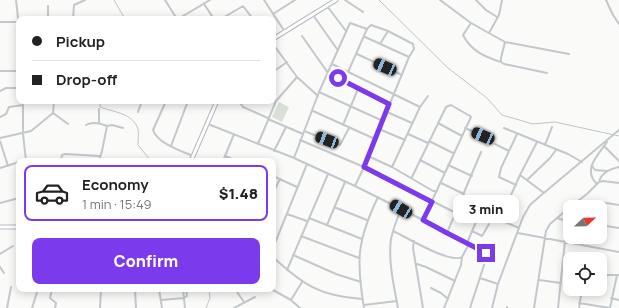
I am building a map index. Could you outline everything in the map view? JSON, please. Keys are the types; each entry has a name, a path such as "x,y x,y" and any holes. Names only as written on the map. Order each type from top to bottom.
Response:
{"main road":[{"path":"276,37 336,0"},
{"path":"193,156 216,104"},
{"path":"0,226 16,227"}],"street":[{"path":"16,0 18,16"},
{"path":"73,16 74,5 85,0"},
{"path":"165,0 176,16"},
{"path":"183,16 210,0"},
{"path":"264,0 272,14 295,0"},
{"path":"345,0 363,12"},
{"path":"440,0 471,23 505,42 569,54"},
{"path":"476,0 486,10 497,17"},
{"path":"489,33 501,8 502,0"},
{"path":"606,0 619,24"},
{"path":"204,4 212,16"},
{"path":"48,6 48,16"},
{"path":"226,16 242,6 250,16"},
{"path":"327,6 346,31"},
{"path":"313,15 337,49"},
{"path":"276,20 285,32"},
{"path":"0,22 16,22"},
{"path":"294,158 319,92 350,22 367,29"},
{"path":"471,23 463,35 466,41 477,52 504,64 548,73"},
{"path":"348,72 365,37 367,29 371,25 388,31 415,46 355,186"},
{"path":"380,44 388,31"},
{"path":"302,36 328,73 389,104"},
{"path":"365,37 409,58"},
{"path":"501,62 505,42"},
{"path":"276,48 297,77 318,96"},
{"path":"357,54 402,75"},
{"path":"276,70 287,62"},
{"path":"332,64 420,107"},
{"path":"0,71 16,70"},
{"path":"276,100 297,77"},
{"path":"0,91 6,88 16,88"},
{"path":"343,125 358,89"},
{"path":"319,92 351,105 383,121"},
{"path":"392,167 420,107 428,96"},
{"path":"8,166 0,140 18,133 23,134 34,129 53,113 54,104"},
{"path":"138,112 141,104"},
{"path":"160,104 163,108"},
{"path":"165,104 153,130 155,135 171,146 193,156"},
{"path":"171,146 187,104"},
{"path":"242,104 241,106 286,126 340,145 349,128"},
{"path":"258,144 274,104"},
{"path":"0,117 5,114 11,106 23,105 23,134 26,158"},
{"path":"412,177 446,107 451,105 470,116 423,220"},
{"path":"99,122 100,110"},
{"path":"313,111 375,139"},
{"path":"387,112 412,123"},
{"path":"53,113 68,124"},
{"path":"86,125 89,123 99,122 107,126 112,125 123,128"},
{"path":"438,123 462,136"},
{"path":"208,124 294,158 355,186 423,220 487,255 470,308"},
{"path":"62,158 62,155 65,154 100,156 107,126"},
{"path":"274,150 286,126"},
{"path":"545,145 552,127"},
{"path":"465,128 483,136"},
{"path":"504,128 568,154 582,162"},
{"path":"379,129 404,140"},
{"path":"492,308 498,284 528,208 619,130"},
{"path":"230,158 225,156 234,134"},
{"path":"408,134 453,153"},
{"path":"516,185 499,177 501,168 517,134"},
{"path":"598,183 590,172 592,166 609,139"},
{"path":"300,140 364,167 456,213"},
{"path":"519,228 505,222 503,219 520,175 537,142"},
{"path":"495,144 510,151"},
{"path":"604,146 619,161"},
{"path":"527,180 550,158 556,150"},
{"path":"447,233 481,152"},
{"path":"368,156 412,177 430,190 437,191"},
{"path":"420,160 445,173"},
{"path":"0,168 16,163"},
{"path":"276,240 307,164"},
{"path":"448,165 472,176"},
{"path":"592,166 595,170 607,171 619,167"},
{"path":"580,200 595,187 600,178 607,171"},
{"path":"287,270 328,174"},
{"path":"520,175 544,193"},
{"path":"276,177 298,187"},
{"path":"276,187 280,179"},
{"path":"598,183 602,181 619,183"},
{"path":"327,226 345,182"},
{"path":"441,183 464,194"},
{"path":"364,308 359,258 367,220 378,197"},
{"path":"0,203 16,199"},
{"path":"444,308 462,265 462,258 484,203"},
{"path":"607,203 619,205"},
{"path":"334,207 367,220"},
{"path":"398,308 390,251 393,231 401,209"},
{"path":"534,308 546,231 550,224 563,213"},
{"path":"286,214 307,222"},
{"path":"309,218 362,239"},
{"path":"557,218 563,220"},
{"path":"472,231 482,236 488,224"},
{"path":"607,226 619,228"},
{"path":"393,231 440,255 457,260 462,258"},
{"path":"518,233 544,239 563,241"},
{"path":"301,236 359,258"},
{"path":"414,241 423,308"},
{"path":"580,244 619,252"},
{"path":"0,254 13,246"},
{"path":"293,255 336,274 361,282"},
{"path":"276,260 302,282 319,290 346,298 362,299"},
{"path":"417,264 455,282"},
{"path":"0,267 4,273"},
{"path":"558,308 563,267"},
{"path":"579,303 610,308 611,298 618,275 607,275"},
{"path":"480,278 498,284"},
{"path":"539,280 561,283"},
{"path":"291,300 302,282"},
{"path":"7,308 11,287"},
{"path":"431,288 441,293 448,299"},
{"path":"32,308 37,292"},
{"path":"51,292 50,297 56,303 55,308"},
{"path":"100,308 101,292"},
{"path":"135,292 136,308"},
{"path":"160,292 162,308"},
{"path":"183,292 185,308"},
{"path":"184,298 187,296 186,292"},
{"path":"237,292 244,302"},
{"path":"276,292 291,300 300,308"},
{"path":"579,308 580,296"},
{"path":"234,308 255,297"},
{"path":"161,300 184,298"},
{"path":"611,298 619,300"},
{"path":"364,305 397,301"}],"shaded area":[{"path":"279,102 289,107 282,122 272,117"}],"waterway":[{"path":"114,0 123,16"},
{"path":"379,0 448,68 487,98 502,115 533,124 555,122 619,136"},
{"path":"100,104 100,107 127,116 132,120 138,129 138,145 149,158"},
{"path":"206,308 210,298 209,292"}],"route":[{"path":"338,78 389,104 364,167 432,202 423,220 486,253"}]}
